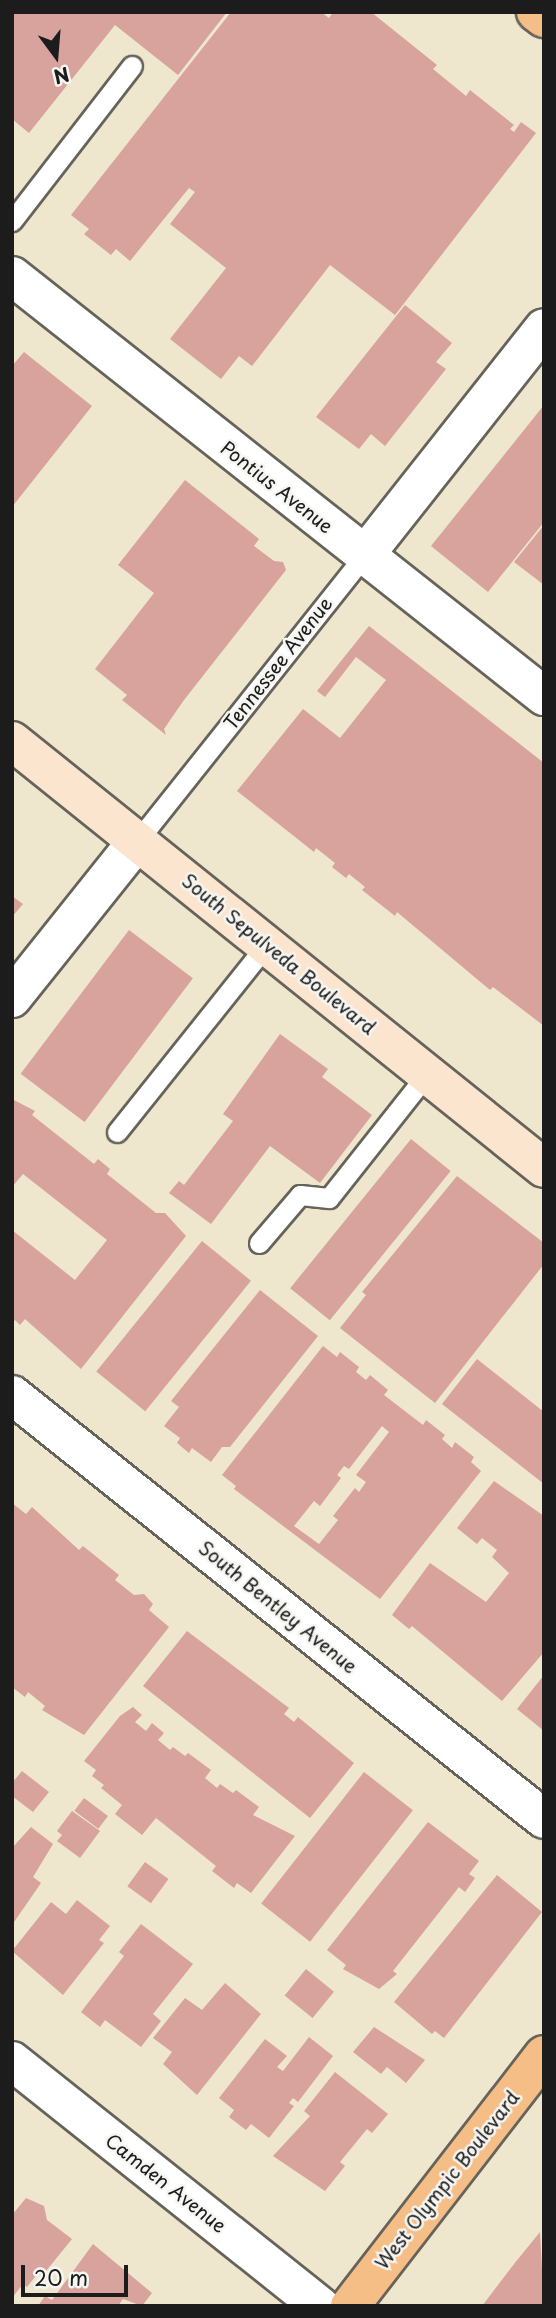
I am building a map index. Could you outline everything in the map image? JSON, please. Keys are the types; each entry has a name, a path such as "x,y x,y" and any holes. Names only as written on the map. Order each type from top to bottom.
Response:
{"main road":[{"path":"536,12 544,18"},
{"name":"South Sepulveda Boulevard","path":"12,741 544,1168"},
{"name":"West Olympic Boulevard","path":"351,2306 544,2055"}],"street":[{"name":"Pontius Avenue","path":"12,276 544,696"},
{"name":"Tennessee Avenue","path":"364,556 544,328"},
{"name":"Tennessee Avenue","path":"12,998 138,840"},
{"name":"South Bentley Avenue","path":"12,1395 544,1819"},
{"name":"Camden Avenue","path":"12,2062 320,2306"}],"lane":[{"path":"12,221 132,66"},
{"name":"Tennessee Avenue","path":"138,840 364,556"},
{"path":"117,1132 267,944"},
{"path":"259,1243 300,1195 329,1198 427,1074"}],"building":[{"path":"12,12 227,12 178,75 115,25 29,133 12,119"},
{"path":"231,12 321,12 329,18 333,12 371,12 437,65 433,69 466,96 470,90 514,125 510,129 514,132 521,122 536,133 395,315 330,265 252,366 239,356 221,379 170,339 226,268 170,224 195,192 189,188 130,261 116,249 111,255 84,234 89,229 71,215"},
{"path":"405,305 452,343 436,362 446,369 385,446 371,434 359,449 316,417"},
{"path":"24,352 92,406 12,507 12,366"},
{"path":"544,405 544,522 488,592 431,546"},
{"path":"185,480 259,539 254,546 274,561 283,562 286,570 184,700 164,729 166,735 122,700 127,695 95,669 154,593 118,565"},
{"path":"544,525 544,585 514,562"},
{"path":"369,626 544,763 544,1026 493,987 490,990 397,912 395,916 362,890 365,887 349,874 346,878 332,867 335,863 316,848 314,852 237,791 303,709 340,738 386,680 356,657 325,697 317,691"},
{"path":"12,896 23,904 12,917"},
{"path":"129,930 193,978 85,1122 21,1074"},
{"path":"280,1034 328,1069 322,1077 372,1115 320,1183 270,1146 211,1224 169,1193 179,1181 184,1185 233,1121 223,1114"},
{"path":"12,1099 35,1111 32,1115 94,1164 98,1159 110,1169 107,1174 156,1213 165,1213 186,1236 81,1369 25,1319 20,1325 15,1320 12,1324 12,1230 75,1280 107,1240 23,1174 12,1187"},
{"path":"411,1139 451,1171 330,1320 290,1288"},
{"path":"457,1176 544,1243 544,1264 435,1403 340,1328 366,1295 362,1292"},
{"path":"202,1241 251,1281 145,1411 96,1372"},
{"path":"260,1290 318,1336 230,1447 222,1447 211,1462 192,1448 189,1453 177,1443 180,1438 164,1426 179,1407 171,1401"},
{"path":"323,1346 337,1357 340,1352 359,1367 356,1372 366,1380 370,1375 388,1390 384,1395 423,1425 426,1420 445,1435 442,1439 452,1448 455,1442 474,1457 471,1462 481,1471 380,1599 234,1489 236,1486 222,1475","holes":["382,1426 389,1432 356,1475 366,1482 359,1492 355,1488 333,1516 338,1520 319,1544 294,1526 314,1501 320,1506 341,1478 337,1475 344,1466 349,1469"]},
{"path":"477,1359 544,1412 544,1484 442,1404"},
{"path":"494,1481 544,1516 544,1652 502,1701 412,1626 409,1629 392,1615 430,1563 486,1602 509,1573 492,1557 497,1550 482,1538 477,1544 457,1528"},
{"path":"12,1503 26,1514 32,1507 79,1550 83,1546 119,1575 115,1580 134,1595 144,1594 153,1604 149,1610 169,1627 84,1735 42,1710 45,1706 28,1692 25,1697 12,1687"},
{"path":"187,1631 289,1708 284,1714 294,1722 298,1717 354,1763 310,1818 143,1686"},
{"path":"544,1675 544,1731 517,1709"},
{"path":"133,1707 142,1715 135,1722 146,1731 152,1723 164,1733 158,1740 170,1750 173,1747 185,1756 188,1753 211,1770 205,1778 217,1788 220,1784 233,1793 236,1790 259,1807 253,1815 295,1836 251,1893 237,1883 234,1888 212,1871 216,1866 156,1818 142,1835 115,1814 122,1805 101,1788 104,1785 92,1776 96,1770 84,1761 120,1716"},
{"path":"22,1771 49,1792 33,1812 12,1796 12,1783"},
{"path":"364,1772 413,1810 310,1942 261,1904"},
{"path":"84,1798 108,1816 98,1829 74,1811"},
{"path":"72,1811 100,1831 80,1858 57,1841 62,1835 57,1831"},
{"path":"428,1822 479,1861 469,1874 475,1878 465,1892 459,1887 393,1971 397,1974 379,1989 343,1969 346,1965 327,1950"},
{"path":"31,1827 53,1844 33,1877 41,1883 12,1925 12,1848"},
{"path":"145,1862 168,1879 151,1903 127,1886"},
{"path":"497,1875 542,1912 444,2038 435,2031 432,2034 394,2002"},
{"path":"77,1900 110,1926 99,1940 104,1943 63,1995 12,1951 51,1902 66,1914"},
{"path":"141,1924 193,1964 153,2014 161,2021 141,2047 105,2020 100,2027 81,2012 124,1956 119,1952"},
{"path":"306,1969 334,1992 313,2018 285,1995"},
{"path":"225,1983 261,2014 197,2095 163,2064 172,2052 153,2038 185,1998 202,2010"},
{"path":"374,2027 425,2060 406,2083 387,2067 381,2074 353,2052"},
{"path":"309,2037 333,2056 298,2102 293,2098 289,2103 294,2106 269,2138 251,2124 246,2130 229,2117 234,2110 219,2098 265,2039 287,2056 277,2067 283,2071"},
{"path":"335,2072 388,2114 372,2133 367,2129 340,2162 345,2166 325,2191 273,2156 310,2116 304,2111"},
{"path":"26,2198 44,2206 47,2220 72,2239 42,2276 38,2273 27,2287 23,2284 12,2298 12,2215"},
{"path":"540,2232 544,2306 482,2306 514,2264"},
{"path":"93,2244 152,2293 142,2306 123,2299 118,2306 38,2306 45,2296 52,2300"}]}
